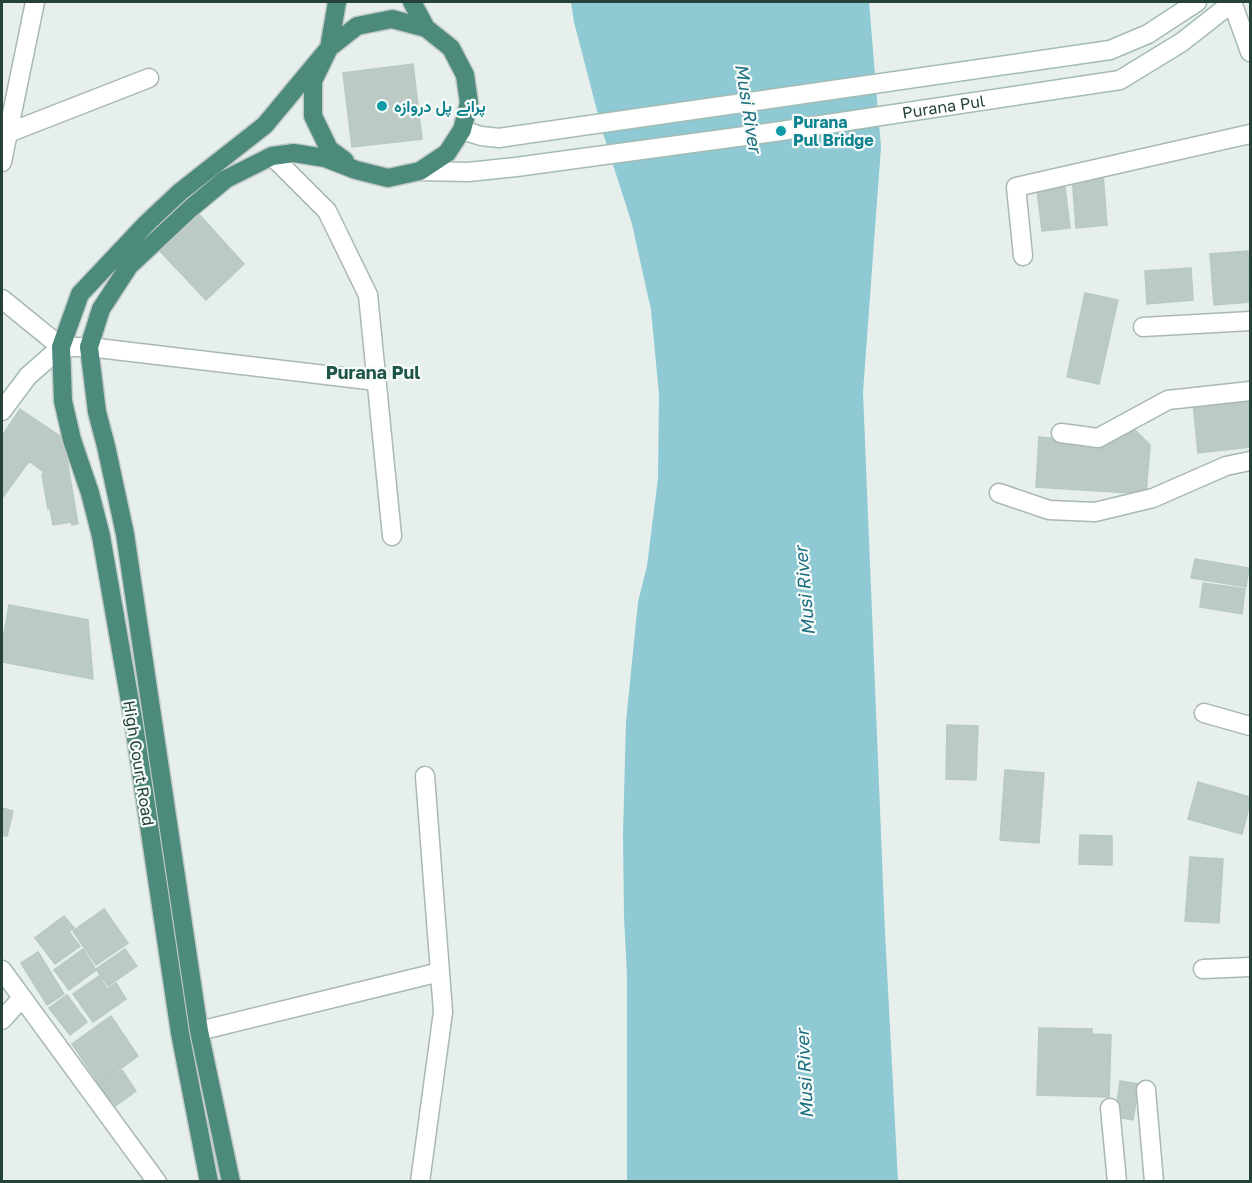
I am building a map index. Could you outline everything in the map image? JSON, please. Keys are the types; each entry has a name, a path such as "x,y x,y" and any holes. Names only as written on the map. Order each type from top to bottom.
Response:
{"highway":[{"path":"337,2 329,48 313,81 313,116 328,148 356,170"},
{"path":"89,347 101,309 129,266 226,179 272,156 294,153 326,158 356,170 388,178 420,171 447,153 462,130 469,103 465,75 451,48 426,28 412,2"},
{"path":"61,346 80,294 146,224 180,192 265,125 329,48 357,26 392,19 426,28"},
{"name":"High Court Road","path":"61,346 63,401 72,440 90,493 101,536 134,725 180,1033 209,1182"},
{"name":"High Court Road","path":"89,347 97,412 125,534 199,1031 231,1182"}],"street":[{"path":"2,162 35,2"},
{"path":"1232,2 1251,52"},
{"name":"Purana Pul","path":"420,171 468,172 516,167 781,131 1120,80 1182,42 1232,2"},
{"name":"Purana Pul","path":"462,130 481,136 499,138 1110,51 1149,34 1188,5"},
{"path":"8,133 149,78"},
{"path":"1023,256 1016,187 1251,134"},
{"path":"272,156 327,211 368,295 392,536"},
{"path":"2,299 61,346 89,347 376,381"},
{"path":"1143,327 1251,321"},
{"path":"2,411 28,376 61,346"},
{"path":"1061,433 1098,438 1168,400 1251,391"},
{"path":"999,493 1049,510 1095,512 1153,498 1226,466 1251,461"},
{"path":"1204,713 1251,726"},
{"path":"420,1182 443,1012 425,776"},
{"path":"1203,969 1251,967"},
{"path":"2,970 157,1182"},
{"path":"199,1031 440,972"},
{"path":"2,1020 21,999"},
{"path":"1146,1090 1154,1182"},
{"path":"1110,1108 1117,1182"}],"water":[{"name":"Musi River","path":"571,2 869,2 881,147 863,392 885,932 898,1181 627,1181 627,976 623,835 626,722 638,602 647,566 658,478 659,395 651,310 632,224 602,130"}],"building":[{"name":"پرانے پل دروازہ","path":"413,64 422,139 352,147 343,73"},
{"path":"1103,173 1107,225 1076,228 1072,175"},
{"path":"1065,187 1070,228 1042,231 1037,190"},
{"path":"197,212 244,264 206,300 158,249"},
{"path":"1248,251 1250,302 1214,305 1210,254"},
{"path":"1191,268 1193,300 1147,304 1145,271"},
{"path":"1085,293 1118,300 1099,384 1067,377"},
{"path":"1250,397 1250,447 1198,453 1193,402"},
{"path":"20,409 66,440 64,442 78,524 72,525 71,522 53,525 42,475 44,472 29,461 2,496 2,436"},
{"path":"1131,426 1150,445 1146,494 1036,487 1039,437 1105,443"},
{"path":"1195,559 1249,568 1246,587 1191,578"},
{"path":"1203,583 1245,589 1242,614 1200,607"},
{"path":"9,605 88,620 93,679 2,662 2,645"},
{"path":"947,725 978,726 976,780 946,779"},
{"path":"1005,770 1044,773 1039,843 1000,840"},
{"path":"1198,782 1250,797 1242,834 1188,819"},
{"path":"2,808 13,811 7,836 2,835"},
{"path":"1080,835 1112,836 1112,865 1079,864"},
{"path":"1190,857 1223,859 1219,923 1185,921"},
{"path":"104,909 128,943 96,965 73,931"},
{"path":"64,916 74,928 69,932 80,946 55,964 35,938"},
{"path":"83,949 96,970 69,990 54,970"},
{"path":"125,949 137,966 108,986 96,969"},
{"path":"38,952 64,994 47,1005 21,963"},
{"path":"99,976 107,989 116,983 126,999 93,1022 73,994"},
{"path":"67,995 87,1022 70,1035 49,1008"},
{"path":"111,1016 138,1056 99,1084 72,1044"},
{"path":"1039,1028 1092,1029 1092,1034 1111,1035 1109,1097 1037,1095"},
{"path":"122,1070 136,1091 114,1107 99,1085"},
{"path":"1120,1081 1139,1084 1133,1120 1115,1117"}],"place":[{"name":"پرانے پل دروازہ","path":"382,106"},
{"name":"Purana Pul Bridge","path":"781,131"}],"district":[{"name":"Purana Pul","path":"373,373"}]}
